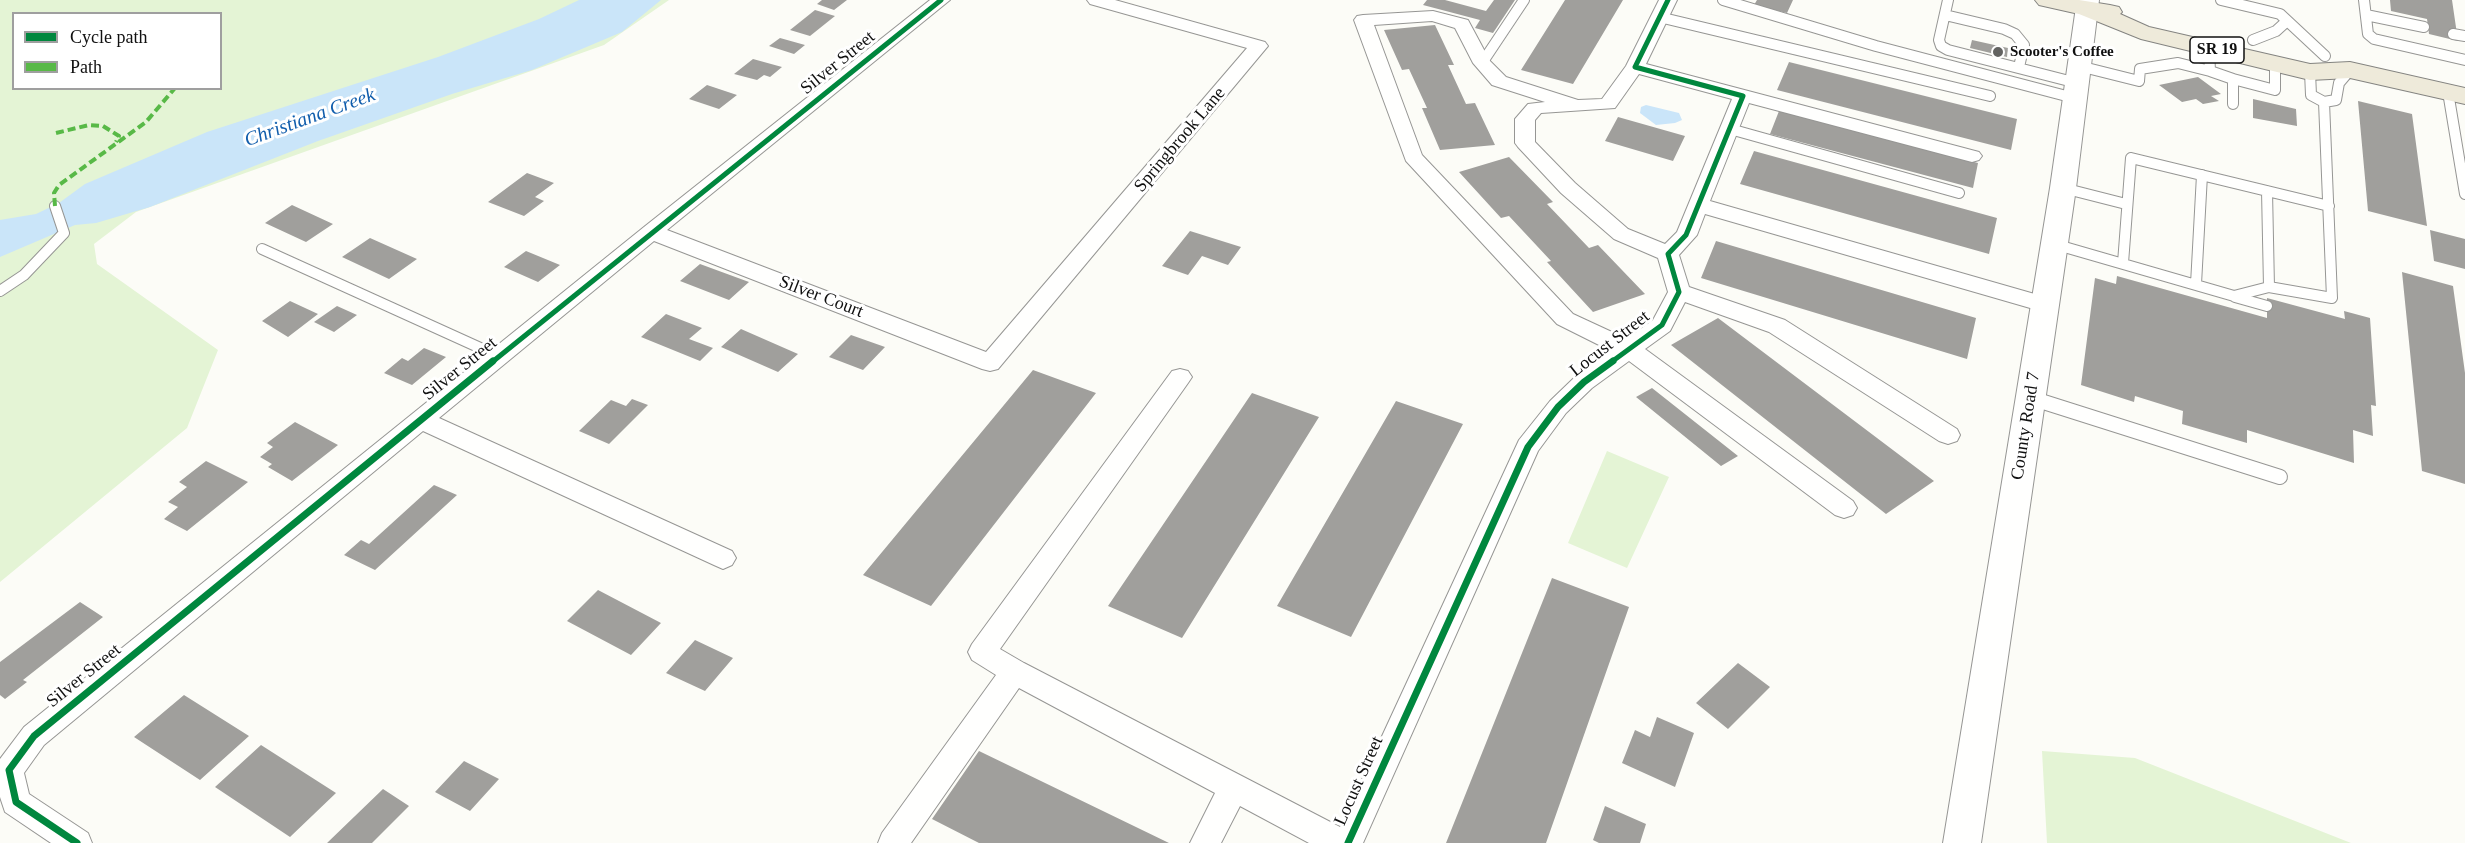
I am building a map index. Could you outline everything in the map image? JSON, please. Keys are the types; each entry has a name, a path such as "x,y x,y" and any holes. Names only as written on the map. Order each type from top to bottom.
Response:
{"main road":[{"name":"SR 19","path":"2047,0 2144,15 2253,40 2317,64 2457,94"},
{"name":"SR 19","path":"2088,5 2141,32 2209,59 2276,64 2317,64"}],"street":[{"name":"Silver Street","path":"77,843 16,802 9,770 34,736 651,231 940,0"},
{"name":"Springbrook Lane","path":"990,363 1259,46 1096,0"},
{"name":"County Road 7","path":"1962,843 2063,188 2088,5"},
{"name":"Locust Street","path":"1663,8 1635,67 1608,104 1535,108 1525,119 1525,143 1568,188 1621,234 1668,254"},
{"name":"Locust Street","path":"1575,105 1499,81 1482,63 1462,24 1433,16 1363,20 1413,157 1565,319 1630,350 1844,508"},
{"path":"1635,67 1972,156"},
{"path":"1743,96 1686,235 1668,254 1679,292 1777,326 1947,435"},
{"path":"1699,205 2044,304"},
{"name":"Silver Court","path":"651,231 990,363"},
{"name":"Locust Street","path":"1348,843 1528,447 1558,407 1584,382 1662,325 1679,292"},
{"name":"Locust Street","path":"1180,378 982,652 1014,672 1339,843"},
{"path":"421,420 723,558"},
{"path":"892,843 1014,672"},
{"path":"1205,843 1234,788"}],"lane":[{"path":"1482,63 1524,0"},
{"path":"1723,0 1876,46 2077,82 2139,81 2140,69 2209,59 2233,79 2275,90 2276,64"},
{"path":"1948,0 1939,40 1941,46 1948,50 2077,82"},
{"path":"2221,0 2274,11 2288,21 2317,64 2311,95 2324,102 2336,100 2339,83 2350,70"},
{"path":"2364,0 2368,34 2374,39 2465,60"},
{"path":"1663,8 1990,96"},
{"path":"1945,15 2015,34 2024,45 2019,67"},
{"path":"2366,15 2424,27"},
{"path":"2253,40 2276,31 2288,21"},
{"path":"2453,34 2465,36"},
{"path":"2233,79 2233,104"},
{"path":"2457,94 2465,194"},
{"path":"2234,296 2269,288 2287,289 2332,298 2324,102"},
{"path":"1730,129 1959,193"},
{"path":"2123,263 2131,158 2329,206"},
{"path":"2196,284 2202,176"},
{"path":"2063,188 2126,204"},
{"path":"2267,191 2269,288"},
{"path":"0,291 24,275 64,233 55,206"},
{"path":"2053,244 2267,306"},
{"path":"262,249 498,357"},
{"path":"2030,398 2280,477"}],"green space":[{"path":"0,0 669,0 604,45 136,212 94,244 97,264 218,350 187,428 0,582"},
{"path":"1607,451 1669,477 1627,568 1568,543"},
{"path":"2042,751 2135,758 2351,843 2047,843"}],"water":[{"name":"Christiana Creek","path":"579,0 661,0 622,32 532,70 452,94 318,141 150,207 96,223 75,225 0,257 0,220 36,214 59,203 85,184 207,132 438,57 539,19"},
{"path":"1646,105 1679,113 1682,120 1656,125 1640,113 1641,107"}],"building":[{"path":"822,0 847,0 834,10 817,4"},
{"path":"1427,0 1445,0 1486,11 1494,0 1515,0 1493,33 1475,28 1480,20 1423,5"},
{"path":"1565,0 1623,0 1573,84 1521,70"},
{"path":"1757,0 1793,0 1787,13 1754,5"},
{"path":"2390,0 2452,0 2458,41 2429,34 2427,19 2391,11"},
{"path":"815,10 835,16 810,36 790,30"},
{"path":"1435,25 1454,65 1448,65 1466,104 1475,103 1495,145 1440,150 1422,108 1427,108 1409,69 1402,70 1384,30"},
{"path":"780,38 805,45 794,54 769,46"},
{"name":"Scooter's Coffee","path":"1972,40 2008,48 2007,57 1970,48"},
{"path":"753,59 782,67 770,77 764,75 757,80 734,74"},
{"path":"1789,62 2017,119 2011,150 1777,90"},
{"path":"2198,77 2221,94 2211,96 2219,101 2203,104 2196,99 2182,102 2159,85"},
{"path":"707,85 737,95 719,109 689,99"},
{"path":"2253,99 2296,109 2297,126 2253,118"},
{"path":"2358,101 2412,114 2427,226 2368,211"},
{"path":"1779,111 1978,163 1973,188 1770,134"},
{"path":"1618,117 1685,136 1673,161 1605,141"},
{"path":"1754,151 1997,218 1989,254 1740,184"},
{"path":"1509,157 1553,202 1547,204 1589,248 1598,245 1645,294 1593,312 1547,262 1551,261 1509,216 1501,218 1459,172"},
{"path":"527,173 554,183 535,197 544,201 524,216 488,202"},
{"path":"292,205 333,224 306,242 265,223"},
{"path":"2430,230 2465,239 2465,269 2434,261"},
{"path":"1190,231 1241,247 1228,265 1202,256 1188,275 1162,266"},
{"path":"370,238 417,259 389,279 342,257"},
{"path":"1716,241 1976,318 1967,359 1701,278"},
{"path":"526,251 560,265 538,282 504,267"},
{"path":"700,264 749,282 729,300 680,281"},
{"path":"2402,272 2453,286 2465,373 2465,484 2422,471"},
{"path":"2117,276 2267,318 2267,298 2345,319 2344,311 2370,318 2376,406 2371,405 2373,436 2353,430 2354,463 2247,430 2247,443 2182,424 2183,411 2135,396 2134,402 2081,385 2095,278 2116,284"},
{"path":"290,301 318,314 288,337 262,321"},
{"path":"337,306 357,315 334,332 314,322"},
{"path":"666,314 702,328 689,339 713,348 700,361 641,337"},
{"path":"1718,318 1934,481 1886,514 1671,345"},
{"path":"741,329 798,354 778,372 721,347"},
{"path":"851,335 885,347 863,370 829,357"},
{"path":"424,348 446,357 412,385 384,373 402,358 408,361"},
{"path":"1033,370 1096,393 931,606 863,575"},
{"path":"1652,388 1738,456 1721,466 1636,397"},
{"path":"1252,393 1319,417 1182,638 1108,606"},
{"path":"632,399 648,405 609,444 579,431 611,400 626,406"},
{"path":"1396,401 1463,424 1351,637 1277,606"},
{"path":"295,422 338,445 292,481 268,467 272,464 260,457 273,447 267,443"},
{"path":"206,461 248,482 187,531 164,519 178,507 168,502 187,487 179,482"},
{"path":"434,485 457,495 375,570 344,555 361,540 369,544"},
{"path":"1552,578 1629,607 1546,843 1446,843"},
{"path":"598,590 661,623 631,655 567,621"},
{"path":"80,602 103,617 23,680 27,682 5,699 0,695 0,662"},
{"path":"695,640 733,658 705,691 666,673"},
{"path":"1738,663 1770,687 1728,729 1696,703"},
{"path":"184,695 249,736 200,780 134,737"},
{"path":"1657,717 1694,733 1675,787 1622,763 1635,730 1650,737"},
{"path":"261,745 336,793 290,837 215,787"},
{"path":"979,751 1169,843 979,843 932,819"},
{"path":"464,761 499,779 470,811 435,792"},
{"path":"383,789 409,806 372,843 327,843"},
{"path":"1605,806 1646,824 1640,843 1599,843 1593,840"}],"marked path":[{"path":"55,206 54,193 59,185 146,122 173,90"},
{"path":"56,133 89,125 103,126 119,136 116,142"}],"cycle path":[{"path":"77,843 16,802 9,770 34,736 651,232 941,0"},
{"path":"1348,843 1528,447 1558,407 1584,382 1662,325 1679,292 1668,254 1686,235 1743,96 1635,67 1668,0"}],"place":[{"name":"Scooter's Coffee","path":"1998,52"}]}
